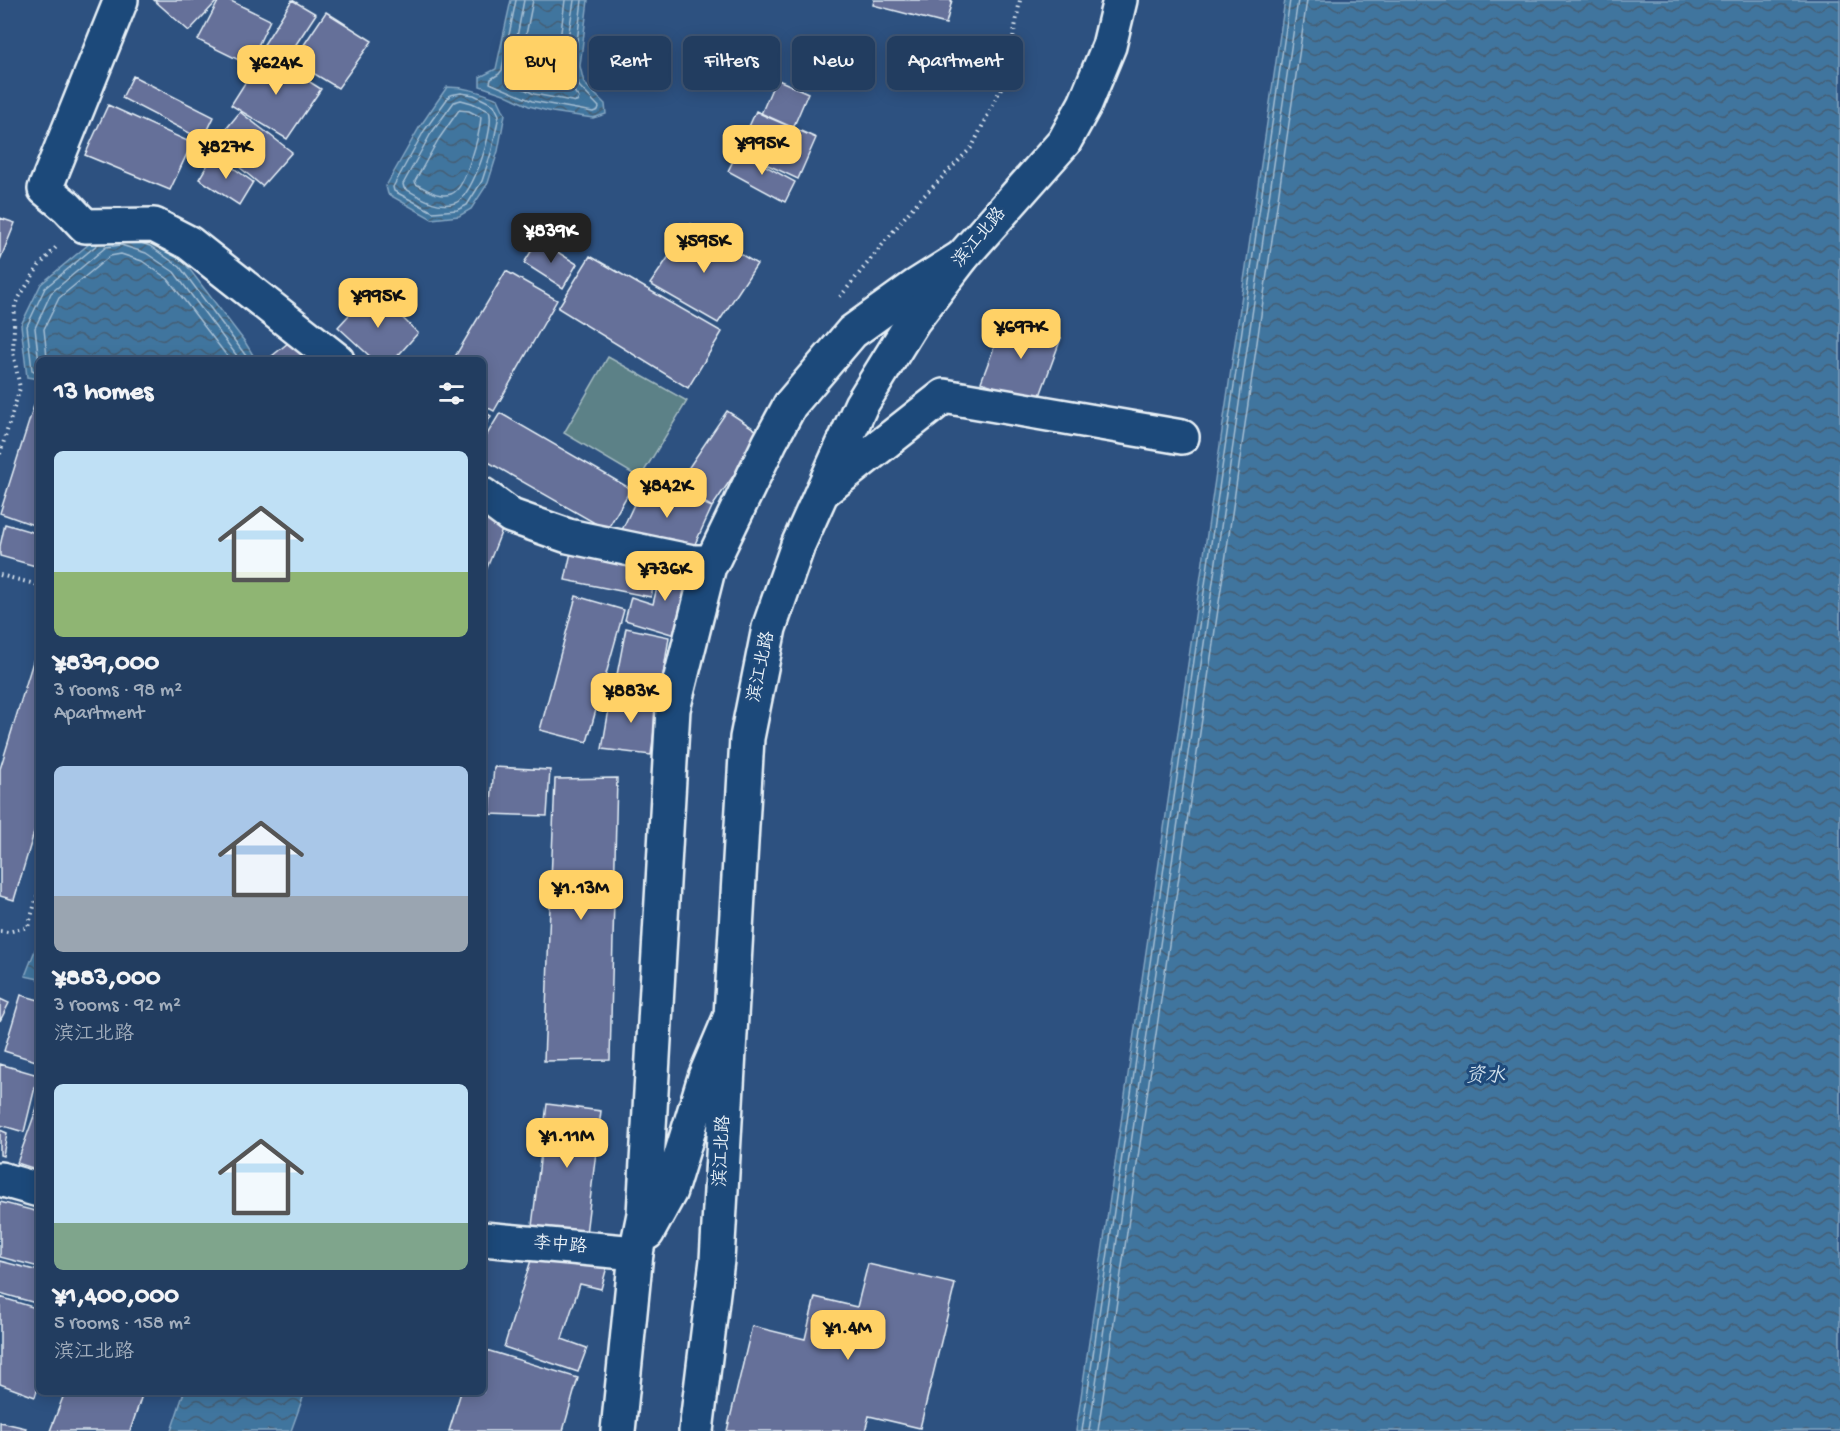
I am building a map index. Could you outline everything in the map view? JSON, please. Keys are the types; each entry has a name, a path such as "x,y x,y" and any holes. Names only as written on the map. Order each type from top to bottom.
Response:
{"street":[{"path":"121,0 45,189 86,226 154,225 189,243 333,357"},
{"name":"滨江北路","path":"696,1431 717,1260 747,738 769,628 798,545 861,405 913,321 963,256 1064,142 1085,104 1109,46 1120,0"},
{"path":"618,1431 636,1253 644,1214 673,709 710,562 790,405 852,332 963,256"},
{"path":"822,492 944,396 1182,437"},
{"path":"486,497 511,516 568,536 693,562 710,562"},
{"path":"636,1253 670,1191 705,1077 731,1015"},
{"path":"0,1179 36,1189"},
{"name":"李中路","path":"486,1239 636,1253"}],"path":[{"path":"834,306 913,207 972,147 1006,78 1020,0"},
{"path":"0,454 20,388 13,352 15,304 39,266 58,246 62,235 61,221 45,189"},
{"path":"0,575 36,584"},
{"path":"0,931 8,932 28,927 36,900"}],"green space":[{"path":"608,357 687,401 640,478 564,433"}],"water":[{"path":"511,0 588,0 580,66 584,83 605,104 606,114 593,118 552,112 529,106 480,86 480,77 496,69"},
{"name":"资水","path":"1285,0 1840,0 1840,1431 1076,1431"},
{"path":"447,87 473,90 498,99 505,114 498,151 488,183 471,209 459,216 432,219 388,194 386,186 419,128"},
{"path":"101,234 152,240 184,262 254,357 36,357 36,378 27,377 21,325 41,284"},
{"path":"36,948 36,978 25,976"},
{"path":"183,1395 304,1395 291,1431 171,1431"}],"building":[{"path":"154,0 218,0 189,31"},
{"path":"219,0 229,0 270,20 249,65 198,40"},
{"path":"292,0 316,14 287,58 263,46"},
{"path":"874,0 952,0 946,24 873,5"},
{"path":"326,12 372,41 338,88 293,61"},
{"path":"264,53 321,89 287,139 231,105"},
{"path":"133,76 214,117 203,140 122,98"},
{"path":"780,81 792,86 792,90 808,93 793,128 761,114 771,90 780,90"},
{"path":"108,105 192,143 170,190 85,155"},
{"path":"756,111 816,138 798,179 738,151"},
{"path":"240,112 292,152 262,186 213,145"},
{"path":"738,151 795,182 785,202 728,171"},
{"path":"214,154 253,182 239,205 199,179"},
{"path":"0,218 15,223 0,260"},
{"path":"691,224 757,264 718,323 650,284"},
{"path":"538,240 577,264 563,288 524,263"},
{"path":"590,256 722,332 688,388 558,308"},
{"path":"506,271 557,300 494,411 486,407 486,357 455,357"},
{"path":"373,289 418,333 397,357 371,357 338,327"},
{"path":"1005,318 1061,338 1038,401 981,382"},
{"path":"298,335 316,357 271,357"},
{"path":"36,399 36,526 0,513"},
{"path":"727,411 762,434 712,507 677,485"},
{"path":"486,413 491,416 486,424"},
{"path":"500,413 631,489 607,530 486,461 486,436"},
{"path":"646,479 712,507 688,559 621,532"},
{"path":"486,511 506,520 486,570"},
{"path":"5,524 36,533 36,566 0,556"},
{"path":"573,543 659,559 651,597 565,580"},
{"path":"663,563 697,572 678,636 625,620 631,597 653,604"},
{"path":"576,596 624,610 587,742 540,730"},
{"path":"626,628 669,637 661,688 616,680"},
{"path":"36,652 36,826 14,900 0,896 0,769"},
{"path":"612,692 658,698 651,755 602,749"},
{"path":"494,767 550,770 547,816 490,814"},
{"path":"617,778 610,1060 544,1061 555,779"},
{"path":"21,995 36,999 36,1061 4,1051"},
{"path":"0,999 9,1003 0,1021"},
{"path":"0,1064 36,1074 24,1132 0,1125"},
{"path":"547,1104 601,1111 586,1234 532,1226"},
{"path":"36,1110 36,1169 17,1163"},
{"path":"0,1130 7,1133 3,1156 0,1155"},
{"path":"0,1202 36,1211 36,1266 0,1257"},
{"path":"536,1244 608,1263 601,1289 580,1284 562,1339 587,1348 578,1372 504,1347"},
{"path":"0,1261 36,1270 36,1303 0,1293"},
{"path":"868,1264 955,1284 920,1428 869,1416 865,1431 727,1431 752,1326 805,1339 815,1297 857,1307"},
{"path":"0,1297 36,1308 35,1397 0,1384"},
{"path":"486,1350 578,1378 563,1431 449,1431 460,1395 486,1395"},
{"path":"64,1395 142,1395 130,1431 50,1431"},
{"path":"0,1422 26,1428 25,1431 0,1431"}]}
